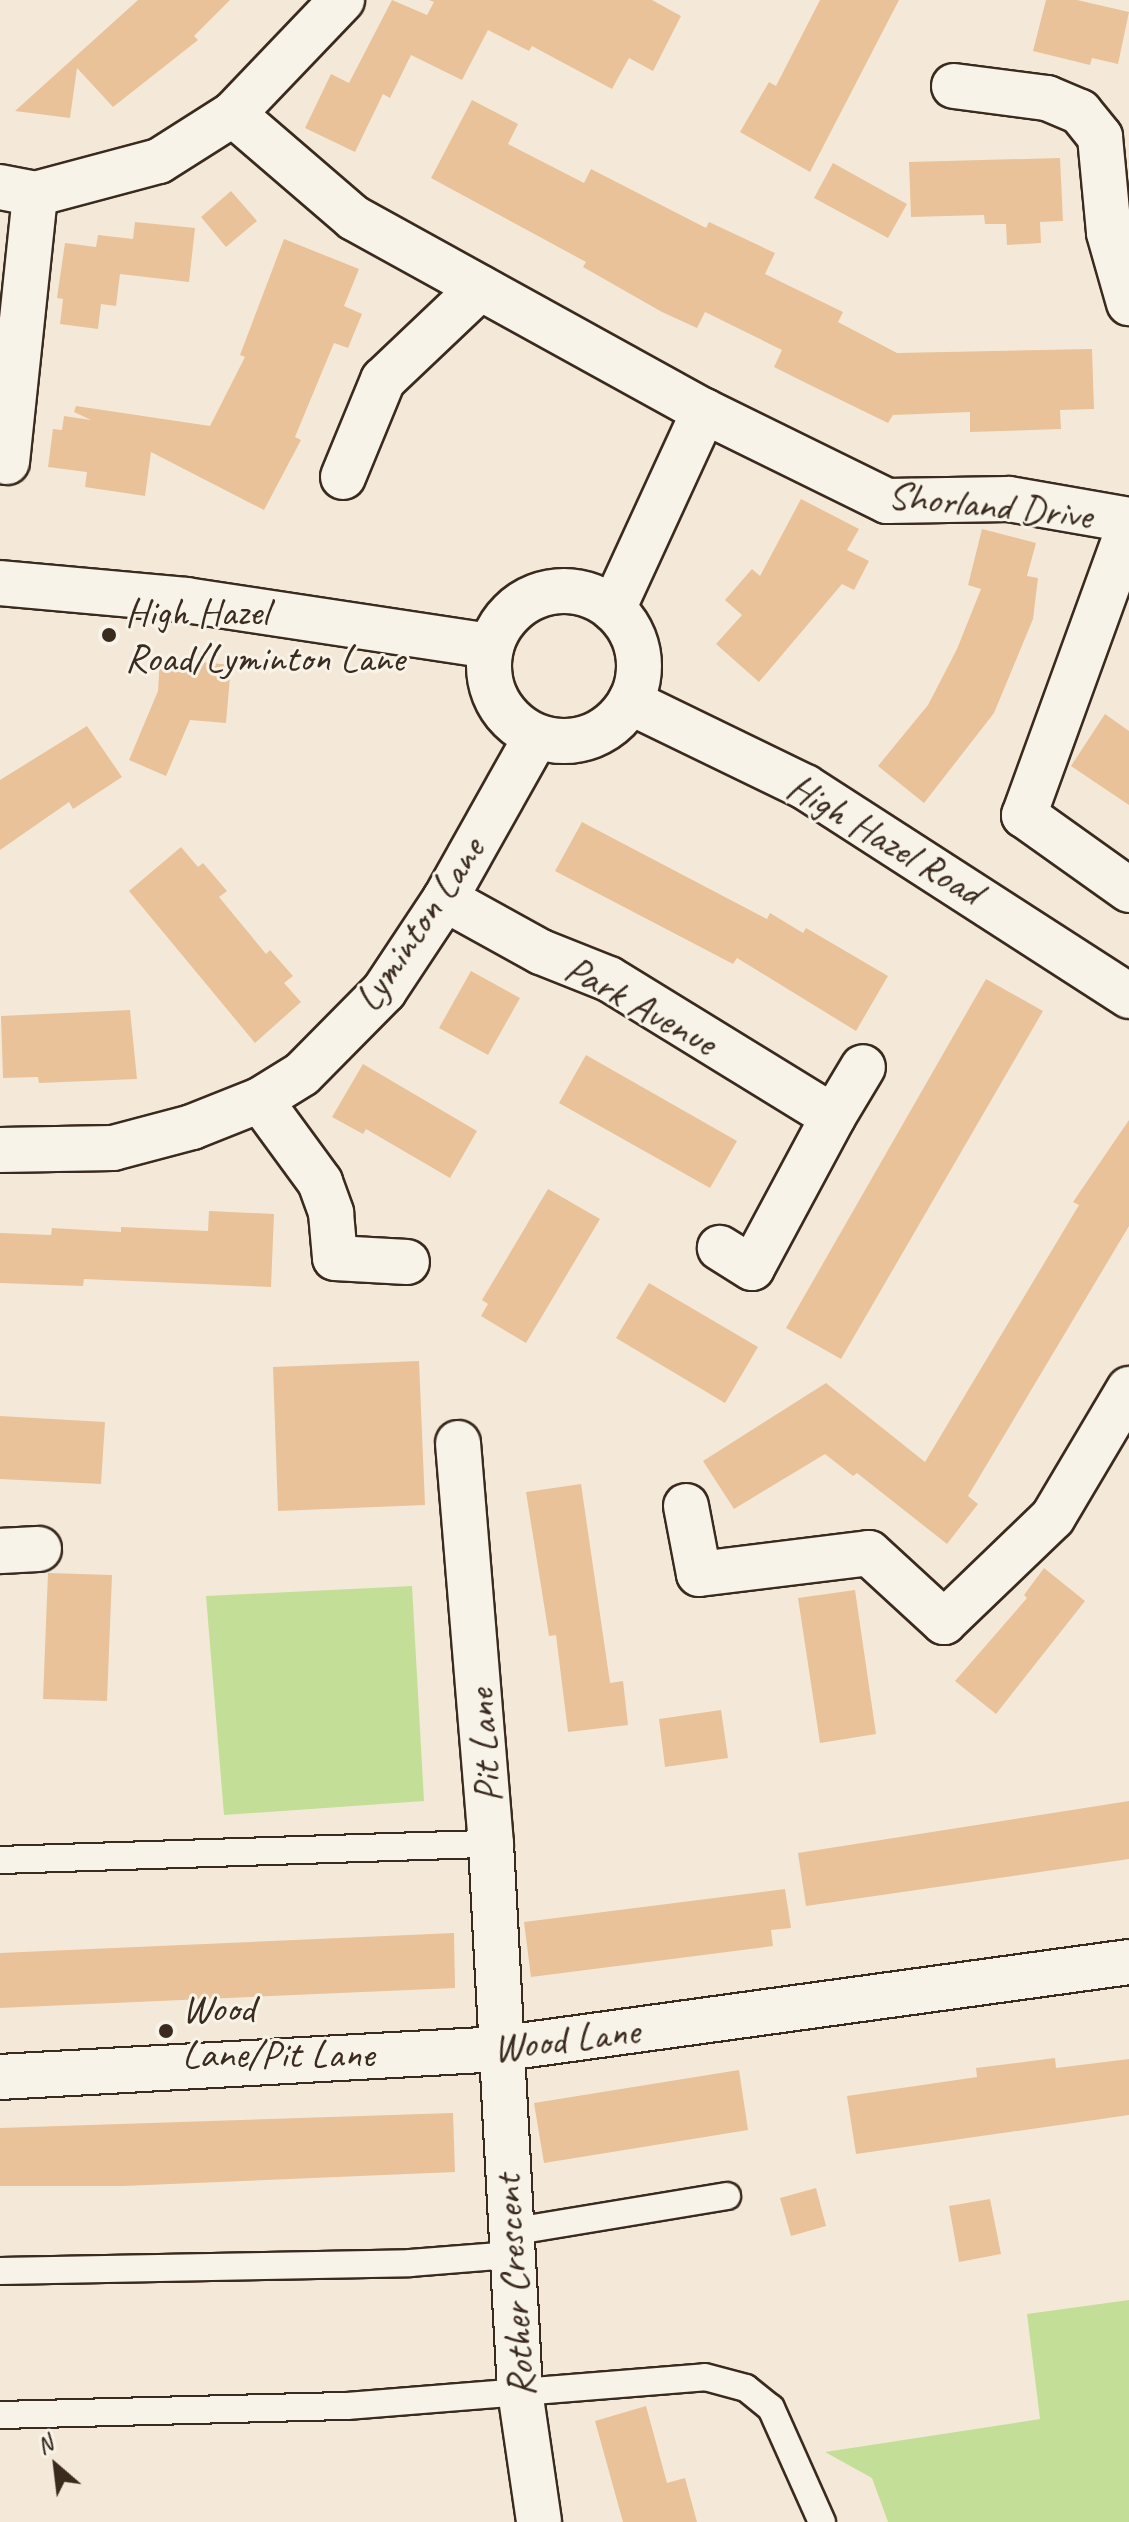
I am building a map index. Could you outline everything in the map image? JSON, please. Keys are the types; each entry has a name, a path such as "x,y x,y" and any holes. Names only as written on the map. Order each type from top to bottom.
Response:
{"street":[{"path":"7,462 17,190 159,161 233,114 342,0"},
{"path":"954,86 1047,98 1086,120 1100,137 1109,233 1129,303"},
{"name":"Shorland Drive","path":"233,114 354,218 704,411 887,501 1009,499 1129,520"},
{"path":"343,477 383,380 480,288"},
{"path":"613,609 704,411"},
{"name":"Shorland Drive","path":"1129,527 1024,815 1129,890"},
{"path":"0,583 186,600 490,646"},
{"path":"573,592 613,609 636,643 638,680 630,702 603,731 579,741 536,737 513,723 492,690 490,646 519,606 542,594 573,592"},
{"name":"High Hazel Road","path":"630,702 805,787 1129,996"},
{"name":"Lyminton Lane","path":"0,1150 113,1148 192,1127 260,1100 302,1074 384,991 445,899 536,737"},
{"name":"Park Avenue","path":"445,899 541,952 609,979 833,1117"},
{"path":"720,1248 752,1268 863,1067"},
{"path":"260,1100 320,1182 331,1213 335,1258 407,1262"},
{"path":"686,1506 699,1574 869,1553 944,1622 1053,1517 1129,1389"},
{"name":"Pit Lane","path":"458,1443 491,1844 498,2049"},
{"name":"Wood Lane","path":"0,2077 498,2049 1129,1962"},
{"name":"Rother Crescent","path":"498,2049 520,2391 539,2522"}],"lane":[{"path":"0,1860 491,1844"},
{"path":"0,2271 410,2263 727,2196"},
{"path":"0,2415 347,2406 705,2377 746,2388 771,2408 822,2522"}],"green space":[{"path":"412,1586 424,1801 224,1815 206,1596"},
{"path":"1129,2300 1129,2522 888,2522 872,2478 825,2452 1040,2419 1027,2314"}],"building":[{"path":"138,0 230,0 194,36 198,40 113,107 77,68 70,118 15,111"},
{"path":"392,0 427,15 434,2 429,0 652,0 681,16 653,71 629,58 612,89 532,46 529,51 488,30 462,80 411,55 390,98 383,94 355,152 305,128 331,74 349,83"},
{"path":"820,0 899,0 810,172 740,132 769,82 776,86"},
{"path":"1046,0 1077,0 1129,12 1118,64 1092,58 1090,65 1033,51"},
{"path":"472,100 518,124 508,144 584,183 591,169 706,228 709,222 775,253 765,274 843,312 838,322 897,353 1092,349 1094,409 1060,410 1061,429 970,432 970,412 893,415 888,423 774,367 782,350 705,312 697,328 662,312 583,267 586,262 431,178"},
{"path":"1060,158 1063,221 1040,222 1041,243 1007,245 1006,224 985,224 984,215 911,217 909,162"},
{"path":"833,163 907,204 888,238 814,198"},
{"path":"231,191 257,221 226,247 201,217"},
{"path":"135,222 195,228 189,282 120,274 116,306 101,304 98,329 60,324 63,299 57,298 65,243 96,247 98,235 133,239"},
{"path":"284,239 359,269 344,306 362,314 348,348 334,343 295,437 301,440 264,510 151,452 145,496 85,487 87,472 48,467 53,429 62,430 64,416 91,420 74,412 76,406 210,426 245,357 240,355"},
{"path":"801,499 859,529 847,550 869,561 854,590 842,584 759,682 716,644 742,615 725,600 752,569 760,576"},
{"path":"982,529 1036,543 1027,576 1038,578 1033,619 994,713 924,803 878,766 928,705 957,649 981,589 968,585"},
{"path":"160,658 231,665 226,723 190,720 166,776 129,760 158,691"},
{"path":"1105,714 1129,731 1129,805 1071,766"},
{"path":"87,726 122,777 73,809 69,802 0,850 0,780"},
{"path":"582,822 767,919 770,913 803,933 806,928 888,976 856,1031 737,958 733,964 555,871"},
{"path":"181,847 198,867 203,863 227,891 219,897 266,954 270,950 293,976 284,983 301,1002 255,1043 129,891"},
{"path":"471,971 520,998 488,1055 439,1028"},
{"path":"986,979 1043,1011 841,1359 786,1328"},
{"path":"130,1010 137,1079 39,1083 38,1077 3,1078 1,1016"},
{"path":"586,1055 737,1141 710,1188 559,1103"},
{"path":"363,1064 477,1131 450,1178 366,1129 363,1134 332,1117"},
{"path":"1129,1120 1129,1226 968,1496 978,1504 947,1544 857,1473 853,1476 825,1454 734,1509 703,1461 826,1383 925,1462 1079,1205 1073,1202"},
{"path":"548,1189 600,1219 526,1343 481,1316 488,1304 482,1300"},
{"path":"209,1211 274,1214 271,1287 84,1279 83,1286 0,1283 0,1233 51,1235 52,1228 121,1232 121,1227 208,1231"},
{"path":"649,1283 758,1347 725,1403 616,1338"},
{"path":"419,1361 425,1505 278,1511 273,1367"},
{"path":"0,1416 105,1422 101,1484 0,1479"},
{"path":"581,1484 610,1683 623,1681 628,1725 568,1732 556,1635 549,1636 526,1492"},
{"path":"1044,1568 1085,1601 996,1714 955,1681 1027,1598 1024,1595"},
{"path":"48,1573 112,1575 107,1701 43,1699"},
{"path":"855,1590 876,1734 820,1743 798,1598"},
{"path":"721,1710 728,1758 665,1767 659,1719"},
{"path":"1129,1801 1129,1859 806,1906 798,1853"},
{"path":"785,1889 791,1928 771,1930 773,1946 531,1977 524,1922"},
{"path":"454,1933 455,1988 0,2008 0,1953"},
{"path":"1055,2058 1056,2068 1129,2059 1129,2115 856,2154 847,2096 977,2077 976,2068"},
{"path":"739,2070 748,2130 544,2163 534,2103"},
{"path":"453,2113 455,2172 123,2186 0,2186 0,2128"},
{"path":"816,2188 826,2226 791,2236 780,2198"},
{"path":"990,2199 1001,2254 959,2262 949,2206"},
{"path":"646,2406 667,2483 685,2478 697,2522 623,2522 595,2421"}],"place":[{"name":"High Hazel Road/Lyminton Lane","path":"109,635"},
{"name":"Wood Lane/Pit Lane","path":"166,2031"}]}
